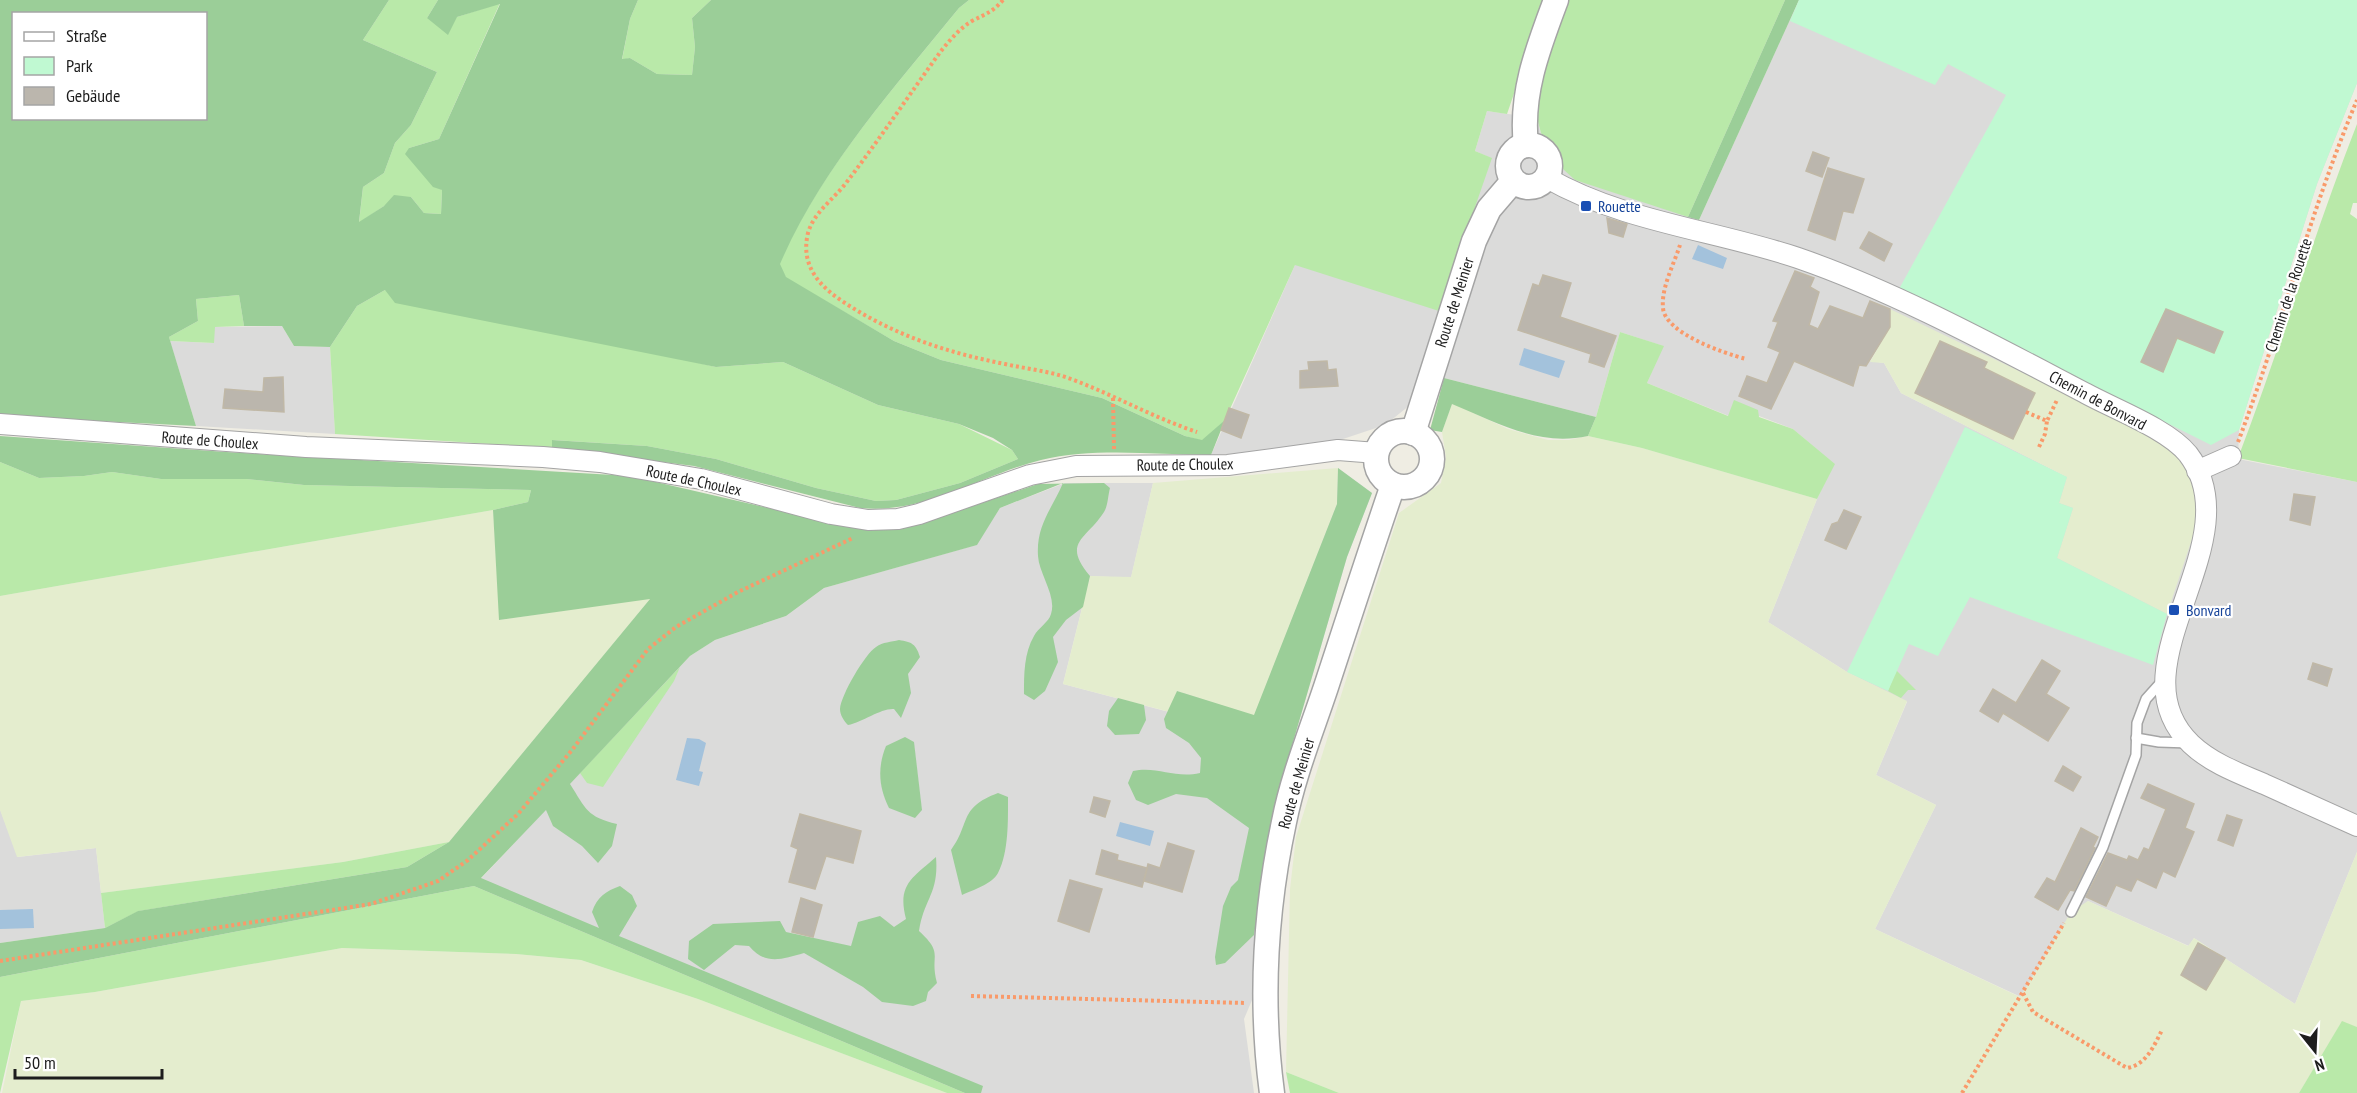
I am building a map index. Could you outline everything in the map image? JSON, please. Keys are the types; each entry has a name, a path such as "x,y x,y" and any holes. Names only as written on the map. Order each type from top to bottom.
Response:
{"street":[{"path":"1526,145 1524,116 1527,86 1556,0"},
{"path":"1526,145 1536,146 1544,151 1550,169 1547,178 1534,187 1519,185 1513,181 1508,173 1508,164 1517,148 1526,145"},
{"name":"Chemin de Bonvard","path":"1547,178 1586,197 1685,228 1793,256 1831,270 2065,383 2170,439 2189,455 2197,471 2203,489 2205,525 2188,595 2167,660 2164,679 2165,699 2171,713 2189,743 2212,760 2357,826"},
{"name":"Route de Meinier","path":"1413,433 1474,241 1490,209 1513,181"},
{"name":"Route de Choulex","path":"0,424 306,447 543,457 600,462 701,479 831,514 868,520 919,514 1054,469 1114,465 1228,465 1338,450 1377,453"},
{"path":"1394,433 1413,433 1428,445 1431,464 1421,481 1413,486 1393,485 1379,472 1377,453 1386,437 1394,433"},
{"path":"2197,471 2230,456"},
{"name":"Route de Meinier","path":"1272,1093 1265,1004 1268,932 1284,821 1298,770 1393,485"}],"lane":[{"path":"2071,912 2103,847 2136,754 2137,723 2146,699 2164,679"},
{"path":"2136,738 2159,742 2189,743"}],"path":[{"path":"1003,0 993,11 972,21 958,32 941,51 845,185 816,216 808,233 806,250 809,264 822,287 877,324 931,345 1071,379 1154,417 1197,432"},
{"name":"Chemin de la Rouette","path":"2230,456 2258,390 2321,191 2357,100"},
{"path":"1685,228 1665,289 1662,304 1665,317 1678,331 1746,359"},
{"path":"2039,447 2045,434 2046,421 2065,383"},
{"path":"1113,399 1114,465"},
{"path":"2026,412 2046,421"},
{"path":"0,962 371,904 438,881 468,860 518,814 572,750 648,649 676,627 738,592 857,536"},
{"path":"1962,1093 2071,912"},
{"path":"2023,993 2032,1012 2127,1068 2143,1061 2162,1030"},
{"path":"971,996 1265,1004"}],"shaded area":[{"path":"1799,0 2357,0 2357,83 2317,184 2239,430 2238,459 2357,482 2357,852 2295,1004 2194,938 2189,946 2088,901 2021,997 1875,929 1936,805 1876,775 1907,702 1847,672 1768,622 1817,499 1834,464 1793,429 1759,416 1729,416 1647,383 1663,346 1620,332 1596,417 1444,378 1385,425 1337,441 1265,452 1211,455 1295,265 1491,158 1475,151 1487,111 1537,118 1541,133 1563,169 1699,220","holes":["1890,310 2067,477 1901,393 1884,363 1870,361 1890,327"]},
{"path":"282,326 294,346 330,347 335,434 196,426 170,341 213,343 214,327"},
{"path":"1338,468 1372,493 1347,557 1291,749 1270,836 1254,935 1255,993 1244,1019 1254,1093 965,1093 474,886 690,656 715,640 786,616 824,588 976,545 1000,508 1065,483 1153,483 1131,578 1090,576 1063,684 1169,712 1337,504"},
{"path":"0,809 18,857 96,848 105,928 0,943"}],"green space":[{"path":"0,0 389,0 363,40 437,72 411,125 395,143 384,173 363,187 359,222 384,206 394,195 411,197 424,213 441,214 442,190 433,187 405,154 409,148 439,139 500,4 457,17 448,35 427,18 438,0 638,0 630,19 622,59 630,58 657,74 692,75 695,47 692,18 711,0 969,0 959,8 909,68 861,130 816,195 780,264 786,277 894,341 941,360 1102,398 1185,436 1202,440 1225,420 1211,455 1104,453 1062,456 1019,467 930,500 907,506 884,509 860,508 694,466 552,448 552,440 647,446 716,459 816,488 876,501 896,500 960,483 1018,459 1012,450 993,438 959,424 878,405 783,362 716,367 395,303 385,290 357,306 330,347 294,346 282,326 244,326 239,295 196,299 198,321 169,337 196,426 0,416"},
{"path":"389,0 438,0 427,18 457,17 500,3 439,139 409,148 442,190 441,214 424,213 411,197 384,206 359,223 363,187 384,173 395,143 411,125 437,72 363,40"},
{"path":"638,0 711,0 692,18 695,47 692,75 657,74 630,58 622,60 630,19"},
{"path":"969,0 1546,0 1507,114 1487,111 1475,151 1492,158 1439,311 1295,265 1225,420 1203,441 1185,436 1102,398 941,360 894,341 786,278 779,264 796,229 837,162 909,68 959,8"},
{"path":"1567,0 1785,0 1688,217 1575,180 1563,169 1541,133 1537,118 1538,88"},
{"path":"1785,0 1799,0 1699,220 1688,217"},
{"path":"1799,0 2357,0 2357,83 2317,184 2239,430 2211,445 1899,289 2006,95 1948,64 1935,85 1790,21"},
{"path":"2357,124 2357,203 2353,203 2350,214 2357,219 2357,482 2238,458"},
{"path":"385,290 716,367 783,362 878,405 959,424 1012,450 1018,459 960,483 896,500 876,501 816,488 716,459 647,446 553,440 552,448 335,434 330,347 357,306"},
{"path":"239,295 244,326 215,327 214,343 170,341 169,337 198,321 196,299"},
{"path":"1890,309 2158,438 2182,459 2194,487 2197,504 2195,530 2167,614 2057,558 2073,508 2059,503 2067,477 1901,393 1884,363 1870,362 1890,327"},
{"path":"1620,332 1664,346 1647,383 1728,416 1734,400 1758,410 1759,417 1793,429 1835,464 1817,499 1642,448 1588,436 1596,417"},
{"path":"1444,378 1596,417 1588,436 1569,439 1552,438 1518,431 1452,404 1442,432 1430,430"},
{"path":"1452,403 1508,429 1548,440 1569,440 1588,436 1642,448 1817,499 1768,622 1847,672 1907,701 1876,775 1936,805 1875,929 2020,997 2071,912 2088,901 2188,946 2194,938 2295,1004 2357,852 2357,1027 2342,1022 2299,1093 1339,1093 1286,1072 1290,889 1296,837 1399,513 1441,483 1446,457 1442,432"},
{"path":"1965,427 2067,477 2059,503 2073,508 2057,558 2167,614 2153,665 1970,597 1938,656 1909,644 1888,691 1847,672"},
{"path":"0,436 630,476 850,527 877,529 916,525 1038,484 1061,484 1000,508 977,545 824,588 786,616 715,640 690,656 570,784 588,811 599,818 617,824 612,846 598,863 582,846 553,826 546,810 481,878 599,928 592,912 594,907 603,895 620,886 632,895 637,906 619,936 983,1086 981,1093 965,1093 474,886 0,977 0,943 105,928 138,911 407,867 449,842 650,599 499,620 493,510 528,502 531,490 304,485 246,479 161,479 112,472 39,478 0,462"},
{"path":"0,462 39,478 112,472 161,479 246,479 304,485 531,490 528,502 493,510 0,596"},
{"path":"1338,468 1337,504 1254,716 1177,691 1170,712 1063,684 1090,576 1131,577 1153,483"},
{"path":"1338,468 1372,493 1347,557 1291,749 1270,836 1254,935 1225,963 1216,965 1215,957 1223,906 1231,887 1238,880 1249,828 1207,798 1176,794 1148,805 1136,800 1128,783 1133,771 1150,770 1182,775 1200,773 1201,758 1189,743 1166,728 1164,719 1177,691 1254,715 1337,504"},
{"path":"1104,483 1110,488 1104,512 1084,535 1077,548 1082,565 1090,576 1083,607 1066,620 1053,637 1058,662 1045,691 1034,700 1024,694 1026,657 1034,636 1050,617 1052,607 1050,592 1039,563 1038,545 1042,526 1063,484"},
{"path":"493,510 500,620 651,598 449,842 343,862 101,893 96,848 17,857 0,810 0,596"},
{"path":"899,640 913,644 920,657 908,674 911,693 901,718 894,709 889,709 848,725 840,709 844,694 854,675 876,647"},
{"path":"680,667 674,681 603,787 587,783 580,773"},
{"path":"1896,670 1916,690 1908,690 1901,698 1888,691"},
{"path":"1118,698 1144,705 1146,720 1139,734 1115,735 1107,726 1109,711"},
{"path":"905,737 914,742 922,810 915,818 889,808 881,785 881,762 886,746"},
{"path":"998,793 1008,797 1007,836 1002,865 991,880 962,895 951,850 971,811 977,804"},
{"path":"449,842 407,867 139,911 105,928 101,893 343,862"},
{"path":"936,857 935,880 919,931 932,945 935,955 937,983 928,992 926,1001 913,1006 882,1002 863,987 804,953 781,959 768,959 749,946 735,945 704,970 688,959 689,941 713,924 780,921 786,932 851,946 858,922 880,916 894,927 906,919 905,890 914,877"},
{"path":"474,886 965,1093 947,1093 698,999 581,960 516,954 342,948 95,992 21,1001 0,1093 0,977"},
{"path":"342,948 516,954 581,960 698,999 947,1093 2,1093 21,1001 95,992"},
{"path":"2342,1021 2357,1027 2357,1093 2299,1093"},
{"path":"1286,1072 1339,1093 1290,1093"}],"water":[{"path":"1698,245 1727,258 1723,269 1692,259"},
{"path":"1524,348 1565,361 1559,378 1519,365"},
{"path":"687,738 699,739 706,743 699,771 703,772 699,786 676,780"},
{"path":"1120,822 1154,831 1150,846 1116,836"},
{"path":"33,909 34,928 0,929 0,910"}],"building":[{"path":"1813,152 1829,158 1822,177 1806,171"},
{"path":"1828,168 1864,179 1853,213 1843,211 1835,240 1808,230"},
{"path":"1607,218 1627,224 1623,237 1609,233"},
{"path":"1869,232 1892,244 1884,261 1860,248"},
{"path":"1795,271 1814,278 1810,287 1819,292 1809,325 1818,329 1830,306 1863,318 1870,301 1890,309 1890,327 1866,366 1859,365 1853,386 1794,361 1771,409 1739,396 1747,376 1767,383 1780,352 1768,347 1778,322 1773,321"},
{"path":"1543,275 1571,283 1560,317 1616,336 1604,367 1589,362 1591,354 1518,330 1533,284 1539,286"},
{"path":"2166,309 2223,332 2214,353 2177,338 2163,372 2141,362"},
{"path":"1940,341 1987,362 1984,368 2035,393 2013,439 1915,393"},
{"path":"1327,361 1328,370 1336,369 1338,386 1300,388 1300,371 1309,370 1308,362"},
{"path":"283,377 284,412 223,408 225,389 263,392 264,378"},
{"path":"1229,408 1249,415 1241,438 1221,430"},
{"path":"2294,494 2315,497 2310,525 2290,520"},
{"path":"1844,510 1861,517 1846,549 1825,540 1832,524 1838,522"},
{"path":"2042,660 2060,671 2046,694 2069,708 2048,741 2003,713 1998,722 1980,711 1993,689 2016,703"},
{"path":"2313,663 2332,669 2327,686 2308,679"},
{"path":"2063,766 2081,777 2073,791 2055,781"},
{"path":"2148,784 2194,804 2185,828 2194,832 2175,877 2163,871 2156,888 2137,879 2131,891 2116,885 2106,906 2086,897 2108,853 2127,860 2129,856 2138,860 2144,848 2149,850 2166,809 2141,798"},
{"path":"1094,797 1110,801 1105,817 1090,812"},
{"path":"800,814 861,831 853,863 826,856 815,889 789,882 798,849 791,846"},
{"path":"2227,815 2242,820 2233,846 2218,840"},
{"path":"2081,828 2098,837 2093,847 2095,848 2074,891 2070,890 2058,910 2035,897 2047,878 2055,882"},
{"path":"1168,843 1194,851 1182,892 1144,881 1148,864 1160,868"},
{"path":"1102,850 1118,855 1117,860 1147,868 1142,887 1096,874"},
{"path":"1070,880 1102,889 1089,932 1058,921"},
{"path":"801,898 822,905 813,937 792,932"},
{"path":"2198,943 2225,958 2206,990 2181,975"}],"place":[{"name":"Rouette","path":"1586,206"},
{"name":"Bonvard","path":"2174,610"}]}
